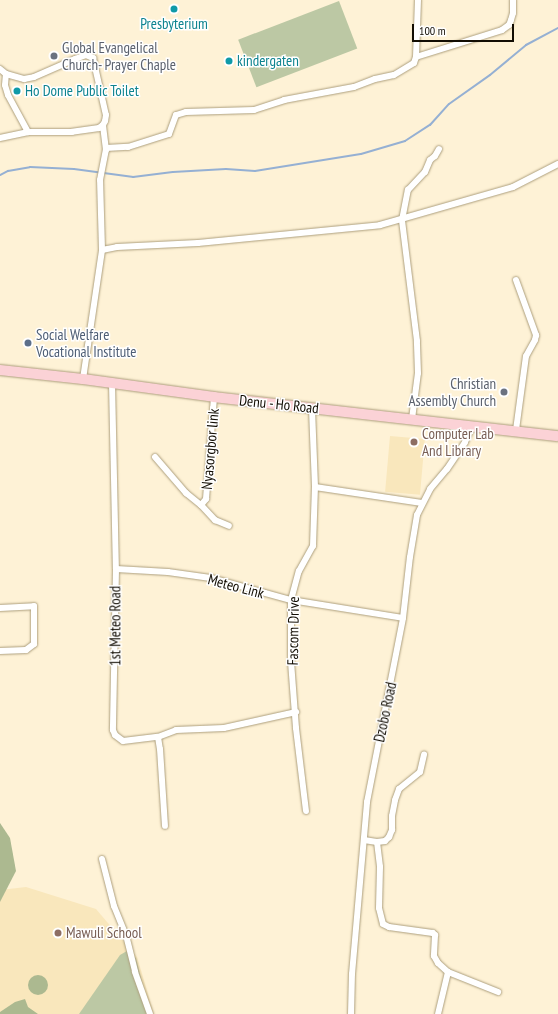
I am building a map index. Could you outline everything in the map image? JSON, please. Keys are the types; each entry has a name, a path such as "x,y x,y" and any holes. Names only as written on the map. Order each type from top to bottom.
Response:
{"main road":[{"name":"Denu - Ho Road","path":"0,370 84,379 214,397 412,418 558,436"}],"street":[{"path":"106,148 128,147 169,134 176,115 186,112 254,110 284,100 354,87 376,79 394,75 414,63 416,57 418,0"},
{"path":"416,57 502,30 509,25 511,20 513,13 513,0"},
{"path":"0,70 6,74 24,78 34,78 74,59 86,55 93,58 106,115 104,123 106,148 101,176 102,250 84,379"},
{"path":"6,74 4,84 8,95 28,132"},
{"path":"0,138 28,132 72,132 104,123"},
{"path":"412,418 418,373 417,341 402,220 408,190 425,172 430,160 436,156 439,149"},
{"path":"102,250 198,244 380,225 402,220 513,187 558,164"},
{"path":"516,280 536,335 526,356 516,430"},
{"name":"1st Meteo Road","path":"112,383 116,569 113,730 115,735 123,741 158,737"},
{"name":"Nyasorgbor link","path":"156,456 186,493 201,504 206,499 214,397"},
{"name":"Fascom Drive","path":"306,810 291,661 291,600 299,571 313,546 315,487 312,408"},
{"name":"Dzobo Road","path":"351,1014 358,905 367,802 403,618 410,557 417,515 430,489 447,469 465,442 472,426"},
{"path":"315,487 422,503"},
{"path":"201,504 215,520 229,526"},
{"name":"Meteo Link","path":"116,569 168,572 211,578 291,600 403,618"},
{"path":"0,608 34,606 34,644 26,650 0,651"},
{"path":"165,826 158,737 176,730 224,728 296,712"},
{"path":"364,840 377,842 385,841 390,837 392,830 392,816 399,789 420,772 424,754"},
{"path":"377,842 380,867 379,908 383,924 389,927 433,933 435,935 434,956 438,963 448,972 498,992"},
{"path":"102,859 114,906 126,935 135,972 150,1014"},
{"path":"438,1014 448,972"}],"shaded area":[{"path":"390,436 425,439 420,495 385,492"},
{"name":"Mawuli School","path":"26,887 96,909 137,957 154,1014 0,1014 0,890"}],"green space":[{"path":"339,1 357,49 256,87 238,40"},
{"path":"0,823 10,838 16,871 0,902"},
{"path":"127,951 136,958 150,1014 79,1014 120,955"},
{"path":"34,975 42,975 48,981 48,989 42,995 34,995 28,989 28,981"},
{"path":"25,999 28,1007 38,1014 0,1014 0,1012 15,1002"}],"waterway":[{"path":"0,175 8,171 30,167 74,169 133,177 173,172 226,169 255,171 361,154 405,141 430,125 449,104 490,75 526,45 558,28"}],"place":[{"name":"Presbyterium","path":"174,9"},
{"name":"Global Evangelical Church- Prayer Chaple","path":"54,56"},
{"name":"kindergaten","path":"229,61"},
{"name":"Ho Dome Public Toilet","path":"17,91"},
{"name":"Social Welfare Vocational Institute","path":"28,343"},
{"name":"Christian Assembly Church","path":"504,392"},
{"name":"Computer Lab And Library","path":"414,442"},
{"name":"Mawuli School","path":"58,933"}]}
